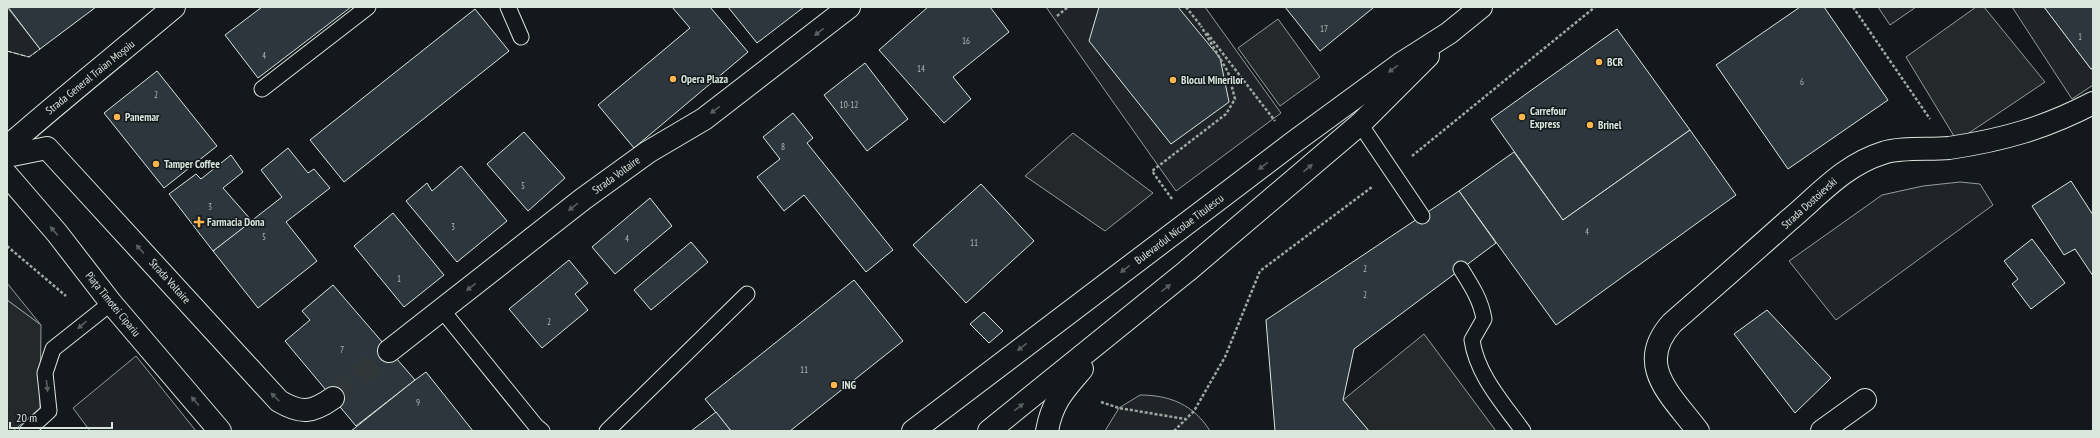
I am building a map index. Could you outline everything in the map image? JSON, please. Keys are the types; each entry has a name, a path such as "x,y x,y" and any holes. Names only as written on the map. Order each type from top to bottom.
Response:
{"street":[{"name":"Strada General Traian Moșoiu","path":"7,147 60,101 92,77 174,7"},
{"name":"Strada Voltaire","path":"388,351 584,199 648,152 704,119 849,7"},
{"name":"Bulevardul Nicolae Titulescu","path":"913,431 1293,143 1402,63 1449,33 1481,7"},
{"name":"Bulevardul Nicolae Titulescu","path":"989,431 1187,271 1360,124 1411,74 1449,33"},
{"name":"Strada Dostoievski","path":"1698,431 1662,383 1656,371 1657,343 1667,328 1833,180 1857,163 1885,152 1949,148 2018,135 2059,121 2093,103"},
{"name":"Strada Voltaire","path":"7,156 47,148 278,401 292,409 304,411 319,408 333,398"},
{"name":"Piața Timotei Cipariu","path":"7,175 57,233 111,303 220,431"},
{"path":"1047,431 1052,410 1060,395 1124,321"},
{"path":"1822,431 1865,400"}],"lane":[{"path":"262,89 368,7"},
{"path":"508,7 521,37"},
{"path":"1360,124 1422,216"},
{"path":"1461,269 1475,291 1482,307 1484,319 1472,340 1474,353 1481,371 1523,431"},
{"path":"607,431 747,294"},
{"path":"35,429 50,411 45,373 53,349 111,303"},
{"path":"442,310 536,426 542,431"}],"path":[{"path":"1057,16 1068,7"},
{"path":"1186,7 1293,143"},
{"path":"1174,431 1194,411 1225,357 1260,271 1393,172 1595,7"},
{"path":"1853,7 1949,148"},
{"path":"1176,204 1152,171 1226,114 1235,99 1228,72 1201,26"},
{"path":"1101,402 1120,408 1186,419"}],"shaded area":[{"path":"7,7 40,49 29,57 7,51"},
{"path":"1046,7 1205,7 1281,113 1176,191"},
{"path":"1878,7 1916,7 1890,25"},
{"path":"1976,7 1984,7 2045,82 1957,141 1906,57"},
{"path":"2012,7 2044,7 2091,69 2093,68 2093,85 2072,99"},
{"path":"1278,19 1320,77 1280,106 1238,48"},
{"path":"1073,133 1153,193 1105,231 1025,176"},
{"path":"1960,182 1980,184 1993,205 1836,320 1789,261 1882,195 1923,186"},
{"path":"7,283 41,325 7,300"},
{"path":"7,300 41,325 40,408 13,431 7,431"},
{"path":"1424,334 1496,431 1369,431 1343,400"},
{"path":"136,356 196,431 90,431 73,408"},
{"path":"1140,395 1161,397 1180,403 1197,414 1210,431 1105,431 1119,408"}],"building":[{"path":"8,7 96,7 40,49"},
{"path":"262,7 351,7 258,78 225,35"},
{"name":"Opera Plaza","path":"672,7 710,7 748,52 634,148 598,105 690,28"},
{"path":"728,7 804,7 757,43"},
{"path":"928,7 990,7 1009,32 953,77 971,99 944,123 879,50"},
{"name":"Blocul Minerilor","path":"1099,7 1178,7 1220,58 1229,102 1171,144 1089,41"},
{"path":"1285,7 1372,7 1373,8 1320,51"},
{"path":"1800,7 1824,7 1888,100 1788,169 1716,65"},
{"path":"2044,7 2093,7 2093,68 2091,69"},
{"path":"475,9 509,51 344,182 310,140"},
{"name":"Brinel","path":"1617,29 1690,130 1563,220 1491,119"},
{"path":"865,63 908,119 867,151 824,95"},
{"path":"157,71 217,146 164,188 104,113"},
{"path":"793,113 813,138 807,143 893,250 866,272 804,195 784,211 757,177 780,159 763,137"},
{"path":"1690,130 1736,195 1556,325 1459,191 1514,152 1563,220"},
{"path":"524,132 565,178 528,211 487,164"},
{"path":"288,148 308,173 314,169 330,188 286,222 317,261 258,308 213,251 282,197 261,170"},
{"path":"231,155 243,172 223,188 252,221 213,251 169,194 196,174 201,179"},
{"path":"461,166 507,221 457,262 406,201 427,183 432,191"},
{"path":"2071,181 2093,215 2093,276 2075,249 2064,255 2032,206"},
{"path":"981,184 1034,241 966,303 913,245"},
{"path":"1459,191 1496,243 1354,349 1343,400 1369,431 1275,431 1266,320"},
{"path":"650,198 672,226 615,274 592,247"},
{"path":"393,213 444,275 404,307 354,246"},
{"path":"2032,239 2065,283 2031,309 2012,284 2018,279 2004,261"},
{"path":"691,242 708,262 651,310 634,290"},
{"path":"569,260 588,283 575,294 588,310 542,348 509,309"},
{"path":"854,280 903,341 790,431 731,431 705,399"},
{"path":"333,285 415,380 356,426 285,341 310,320 302,311"},
{"path":"1767,310 1831,378 1795,413 1734,334"},
{"path":"984,312 1003,331 989,343 970,324"},
{"path":"426,372 473,431 351,431 415,380"},
{"path":"716,412 731,431 691,431"}],"tunnel":[{"path":"333,398 389,351"}],"fence":[{"path":"7,51 29,57 40,49"}],"place":[{"name":"BCR","path":"1599,62"},
{"name":"Opera Plaza","path":"673,79"},
{"name":"Blocul Minerilor","path":"1173,80"},
{"name":"Panemar","path":"117,117"},
{"name":"Carrefour Express","path":"1522,117"},
{"name":"Brinel","path":"1590,125"},
{"name":"Tamper Coffee","path":"156,164"},
{"name":"Farmacia Dona","path":"199,222"},
{"name":"ING","path":"834,385"}]}
